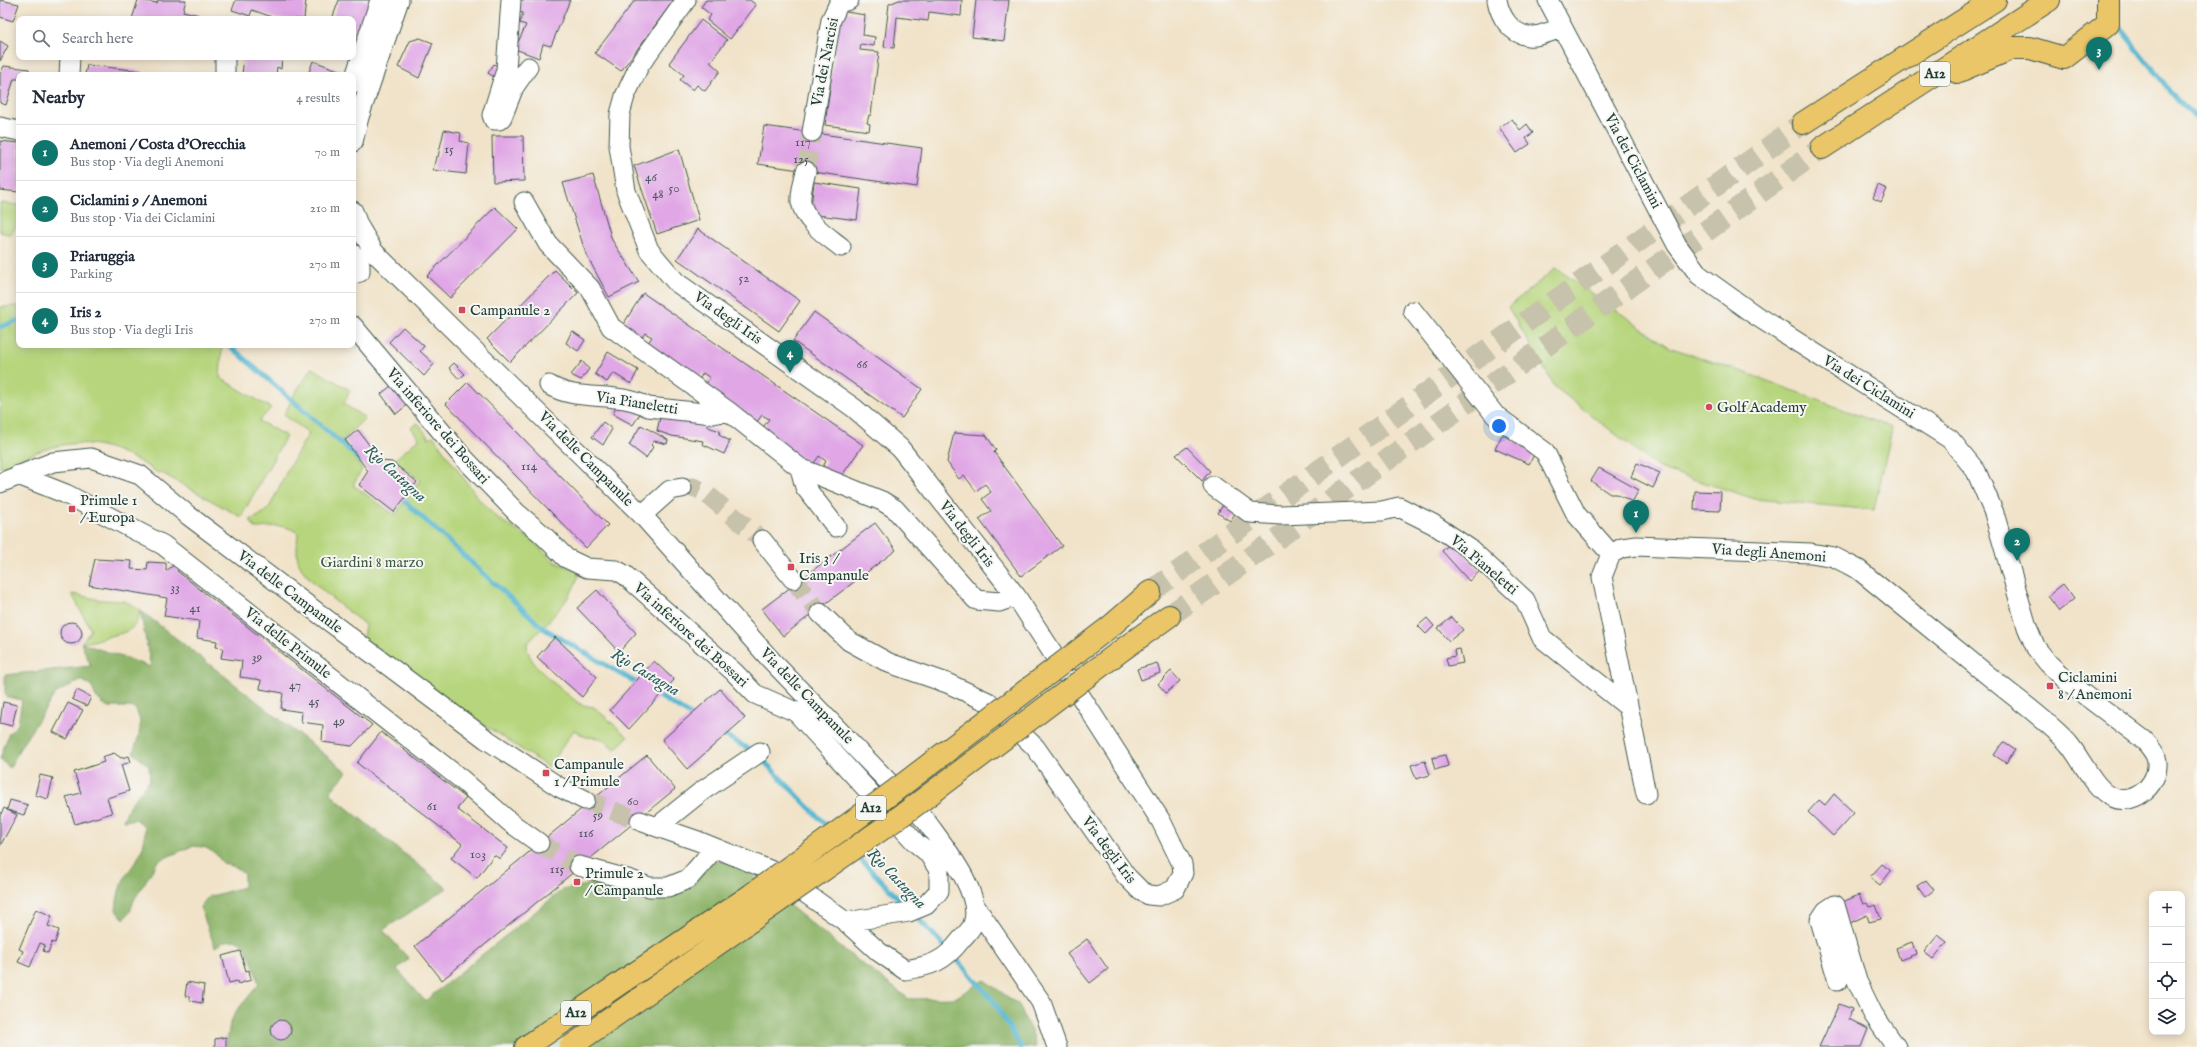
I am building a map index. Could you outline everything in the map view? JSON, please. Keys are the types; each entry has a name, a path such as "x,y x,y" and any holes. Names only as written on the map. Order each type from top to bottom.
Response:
{"highway":[{"name":"A12","path":"1803,123 1995,0"},
{"name":"A12","path":"1822,148 2049,0"},
{"path":"1901,97 2013,48 2030,48 2064,58 2108,24 2108,0"},
{"name":"A12","path":"526,1047 752,895 893,792 1111,626 1150,592"},
{"name":"A12","path":"570,1047 905,813 1169,616"}],"street":[{"path":"356,74 380,0"},
{"path":"356,130 399,0"},
{"path":"510,0 506,70 492,115 494,120 499,120 502,117 514,88 528,67"},
{"name":"Via degli Iris","path":"686,0 639,66 625,96 620,114 619,146 626,191 649,250 676,282 854,408 900,448 1016,596 1161,821 1179,855 1183,873 1175,889 1167,894 1149,895 1141,892 1126,876 1034,747 988,702 947,683 889,663 849,641 820,613"},
{"name":"Via dei Narcisi","path":"812,132 831,20 839,3 850,0"},
{"path":"1497,0 1499,11 1512,29 1529,36 1562,28"},
{"name":"Via dei Ciclamini","path":"1548,0 1677,245 1699,275 1755,315 1950,439 1976,471 1994,513 2027,627 2036,648 2048,663 2070,684 2144,740 2152,749 2156,758 2156,768 2150,785"},
{"path":"69,72 70,60"},
{"path":"215,60 215,72"},
{"path":"225,72 226,60"},
{"path":"0,127 16,130"},
{"path":"806,171 801,200 805,215 821,231 841,247"},
{"path":"524,202 548,244 590,288 611,327 728,411 800,468 882,501 895,510 976,600 999,602 1016,596"},
{"name":"Via delle Campanule","path":"356,219 374,252 642,515 770,659 926,821 946,849 968,886 975,906 973,925 952,952 931,966 905,970 879,952 846,922 777,873 715,848 648,824 702,791 760,752"},
{"path":"356,258 360,264 360,272 356,273"},
{"path":"1413,311 1495,415 1546,452 1576,514 1610,554 1602,577 1646,794"},
{"name":"Via inferiore dei Bossari","path":"356,330 461,455 517,513 542,534 557,550 566,558 588,568 616,570 625,575 734,672 756,694 796,712 916,843 928,853 939,870 939,891 926,905 909,912 846,922"},
{"name":"Via Pianeletti","path":"549,385 561,393 604,396 639,402 648,407 714,414 728,411"},
{"name":"Via delle Campanule","path":"0,483 53,462 91,458 140,475 189,516 486,739 559,787 585,800"},
{"path":"800,468 805,487 836,527"},
{"name":"Via delle Primule","path":"18,475 66,494 163,545 456,774 511,823 539,843"},
{"name":"Via Pianeletti","path":"1213,486 1250,513 1297,515 1382,511 1399,507 1433,524 1470,549 1525,600 1542,638 1627,706"},
{"path":"642,515 670,490 682,488"},
{"path":"762,540 794,579"},
{"name":"Via degli Anemoni","path":"1610,554 1622,548 1652,546 1811,553 1834,557 1859,570 2039,717 2068,744 2103,791 2112,797 2131,798 2145,791 2150,785"},
{"path":"579,866 632,880 649,887 668,887 688,879 715,848"},
{"path":"1838,981 1820,920 1826,911 1836,905 1857,981 1873,1014 1896,1047"},
{"path":"975,906 1041,1002 1058,1047"}],"green space":[{"path":"0,203 16,205 16,226 11,235 0,232"},
{"name":"Golf Academy","path":"1556,268 1669,347 1749,374 1892,428 1874,510 1755,499 1659,468 1555,387 1508,307"},
{"path":"16,306 16,348 222,348 220,378 271,408 259,421 286,436 241,517 160,472 158,473 136,460 98,445 62,445 43,450 0,468 0,307"},
{"name":"Giardini 8 marzo","path":"312,368 350,390 344,404 365,418 343,440 362,470 353,485 395,515 420,480 394,460 419,439 411,427 418,423 429,438 433,436 478,498 497,518 529,538 555,562 579,572 572,591 566,601 527,644 528,652 538,668 554,683 582,705 594,707 628,737 615,749 600,738 586,737 574,730 548,767 471,716 363,638 365,625 329,596 303,571 297,556 298,533 287,528 277,526 255,528 250,520 259,516 269,508 288,469 309,433 284,415 295,393"},
{"path":"72,594 101,600 125,601 140,610 136,623 129,630 124,632 94,641 81,643 91,630"},
{"path":"140,610 347,772 330,792 337,800 447,888 383,930 409,959 397,969 425,1001 562,890 606,881 650,894 720,859 735,861 844,950 909,999 955,998 984,980 1018,1004 1033,1035 1036,1047 226,1047 230,1024 235,1013 259,984 250,956 240,943 234,940 225,941 215,947 200,907 208,897 244,887 244,874 235,867 223,863 215,853 204,847 192,846 158,861 134,900 130,912 124,919 116,910 121,885 138,859 145,837 145,827 136,819 123,821 129,806 150,780 149,766 133,753 140,730 139,719 134,707 106,707 96,697 91,685 80,680 55,694 20,748 10,768 0,759 9,733 18,724 22,700 7,697 5,692 5,675 91,666 81,643 151,667"}],"building":[{"path":"0,0 19,4 13,21 0,17"},
{"path":"138,0 157,3 158,0 186,0 183,11 199,15 199,16 133,16"},
{"path":"236,0 306,0 304,16 269,16 252,10 250,16 232,10"},
{"path":"339,0 372,0 356,45 356,16 333,16"},
{"path":"521,0 570,0 551,46 543,44 539,58 515,49 526,25 520,23 523,13 517,11"},
{"path":"635,0 674,0 621,71 595,53"},
{"path":"706,0 750,0 756,5 730,39 707,20 711,15 701,7"},
{"path":"899,0 962,0 961,16 929,12 928,21 897,17 894,48 884,47 889,4"},
{"path":"976,0 1009,0 1004,41 972,37"},
{"path":"840,11 865,15 863,35 875,37 874,46 861,44 860,50 879,52 871,115 869,115 867,123 870,124 869,131 825,125"},
{"path":"701,20 727,40 710,62 720,71 705,91 697,85 693,90 680,80 684,75 669,63"},
{"path":"420,38 433,43 419,78 398,67 410,41"},
{"path":"0,41 8,46 0,61"},
{"path":"244,60 282,60 281,69 277,67 276,72 242,72"},
{"path":"313,61 344,72 309,72"},
{"path":"494,64 503,71 501,82 488,73"},
{"path":"87,65 142,71 142,72 86,72"},
{"path":"4,66 29,69 29,72 16,72 16,79 14,79 6,105 0,103 0,74"},
{"path":"1512,119 1520,130 1527,124 1533,133 1526,138 1530,144 1517,153 1499,127"},
{"path":"764,126 922,148 917,187 758,164"},
{"path":"444,130 461,133 460,141 469,143 466,174 433,170 436,157 438,157"},
{"path":"492,136 523,136 524,181 493,182"},
{"path":"0,141 16,143 16,192 0,190"},
{"path":"679,149 699,220 657,234 634,166"},
{"path":"593,175 612,240 639,282 609,297 586,254 563,183"},
{"path":"814,182 861,189 857,220 810,214"},
{"path":"1878,185 1887,189 1881,202 1873,198"},
{"path":"495,207 518,229 450,298 427,276"},
{"path":"698,229 800,301 779,331 677,259"},
{"path":"555,270 578,293 510,362 487,339"},
{"path":"643,293 863,445 838,481 821,470 826,461 819,456 812,466 761,430 769,419 762,415 754,426 703,389 710,378 703,373 697,383 645,347 652,337 645,333 638,343 619,331"},
{"path":"814,312 922,389 902,418 793,341"},
{"path":"403,327 424,346 420,351 434,364 424,376 389,342"},
{"path":"572,331 585,340 578,351 566,343"},
{"path":"608,352 638,370 631,384 613,373 607,382 595,374"},
{"path":"582,361 589,369 581,380 571,375"},
{"path":"454,363 465,374 459,379 449,368"},
{"path":"468,382 608,525 586,548 446,404"},
{"path":"391,386 407,405 396,414 381,394"},
{"path":"623,402 641,412 633,425 613,414 616,407 619,409"},
{"path":"661,413 675,418 708,423 708,427 720,431 719,435 730,441 724,454 702,444 703,441 672,436 657,431"},
{"path":"603,422 612,429 603,445 592,437"},
{"path":"641,425 668,440 667,444 654,441 651,445 653,447 646,458 629,445"},
{"path":"358,430 381,461 392,462 417,482 394,512 359,485 368,471 345,440"},
{"path":"954,433 986,435 996,450 994,452 1062,546 1021,576 979,519 991,511 982,499 991,492 985,484 976,491 964,475 959,479 947,462"},
{"path":"1502,435 1536,451 1529,464 1495,449"},
{"path":"1187,447 1210,471 1202,481 1176,455"},
{"path":"1637,463 1660,473 1653,488 1631,477"},
{"path":"1599,468 1639,490 1632,502 1617,494 1610,494 1591,481"},
{"path":"1695,491 1721,492 1720,511 1694,510"},
{"path":"1225,502 1237,511 1230,521 1218,513"},
{"path":"875,523 896,550 783,636 762,609"},
{"path":"1453,541 1480,571 1469,581 1442,551"},
{"path":"95,559 132,561 131,569 147,570 148,562 166,563 166,571 174,565 179,569 177,571 372,725 352,746 322,742 323,725 301,722 302,712 281,709 283,693 260,689 261,680 240,677 242,661 221,658 223,648 216,647 217,641 197,638 199,621 164,616 167,598 89,585"},
{"path":"2063,584 2074,599 2059,611 2048,596"},
{"path":"597,590 636,633 619,652 577,608"},
{"path":"1452,617 1463,630 1449,641 1438,628"},
{"path":"1427,618 1434,626 1426,634 1418,626"},
{"path":"71,622 75,623 81,629 81,637 75,643 71,644 67,643 61,637 60,633 61,629 67,623"},
{"path":"555,637 597,677 582,697 537,657"},
{"path":"1460,649 1463,663 1448,666 1446,658 1455,656 1454,650"},
{"path":"654,661 674,680 629,729 610,710"},
{"path":"1157,663 1160,673 1141,680 1137,669"},
{"path":"1171,671 1180,681 1166,693 1158,684"},
{"path":"720,689 745,718 687,769 662,740"},
{"path":"77,690 91,697 87,706 72,699"},
{"path":"3,702 17,705 12,726 0,723"},
{"path":"68,703 83,710 67,739 53,732"},
{"path":"381,732 466,798 457,809 508,848 500,859 494,855 477,878 451,858 462,844 357,763"},
{"path":"2003,742 2015,750 2006,763 1994,755"},
{"path":"114,753 121,758 129,756 131,762 121,765 129,791 107,798 112,813 75,824 66,797 81,793 74,772 104,762 102,757"},
{"path":"647,755 675,789 442,980 415,946"},
{"path":"1445,755 1448,766 1435,770 1432,758"},
{"path":"1425,761 1430,775 1416,779 1411,765"},
{"path":"40,775 53,778 48,799 35,795"},
{"path":"1834,794 1854,813 1833,836 1808,812 1819,800 1825,805"},
{"path":"10,800 28,805 24,815 7,810"},
{"path":"4,808 17,815 0,846 0,816"},
{"path":"1882,864 1891,871 1880,885 1870,877"},
{"path":"1926,880 1934,890 1925,897 1917,886"},
{"path":"1859,895 1863,904 1867,903 1869,907 1876,905 1881,919 1869,922 1867,915 1848,924 1840,903"},
{"path":"36,909 52,916 48,926 59,930 55,943 52,942 48,953 43,951 45,945 40,943 30,967 18,962 23,951 19,949"},
{"path":"1938,935 1947,942 1933,959 1924,952"},
{"path":"1087,939 1108,969 1090,983 1067,954"},
{"path":"1912,942 1916,954 1900,960 1896,948"},
{"path":"240,951 246,971 249,970 251,980 238,984 237,981 229,983 222,956"},
{"path":"187,982 204,985 202,1003 190,1001 190,997 185,996"},
{"path":"1839,1004 1852,1009 1849,1019 1868,1029 1861,1047 1819,1047"},
{"path":"277,1020 285,1020 291,1026 291,1034 285,1040 277,1040 271,1034 271,1026"},
{"path":"226,1037 226,1047 215,1047 215,1039"}],"waterway":[{"path":"2116,23 2178,101 2197,118"},
{"name":"Rio Castagna","path":"0,327 16,321"},
{"name":"Rio Castagna","path":"232,348 364,463"},
{"name":"Rio Castagna","path":"399,496 543,628 640,685"},
{"name":"Rio Castagna","path":"654,693 695,718"},
{"name":"Rio Castagna","path":"719,732 754,752"},
{"name":"Rio Castagna","path":"760,757 831,830"},
{"name":"Rio Castagna","path":"855,854 907,907"},
{"name":"Rio Castagna","path":"914,914 947,949"},
{"name":"Rio Castagna","path":"953,955 994,1002 1021,1047"}],"tunnel":[{"path":"1150,592 1803,123"},
{"path":"806,171 812,132"},
{"path":"1169,616 1822,148"},
{"path":"682,488 693,487 703,491 762,540"},
{"path":"793,579 820,613"},
{"path":"585,800 640,821"},
{"path":"539,843 579,866"}],"place":[{"name":"Priaruggia","path":"2099,70"},
{"name":"Campanule 2","path":"462,310"},
{"name":"Iris 2","path":"790,373"},
{"name":"Golf Academy","path":"1709,407"},
{"name":"Primule 1 / Europa","path":"72,509"},
{"name":"Anemoni / Costa d'Orecchia","path":"1636,533"},
{"name":"Ciclamini 9 / Anemoni","path":"2017,561"},
{"name":"Iris 3 / Campanule","path":"791,567"},
{"name":"Ciclamini 8 / Anemoni","path":"2050,686"},
{"name":"Campanule 1 / Primule","path":"546,773"},
{"name":"Primule 2 / Campanule","path":"577,882"}]}
